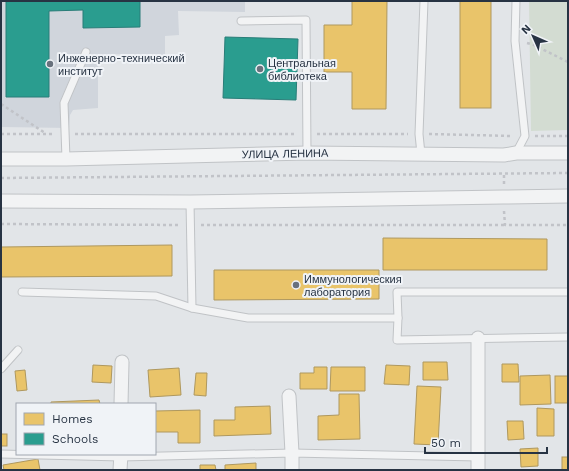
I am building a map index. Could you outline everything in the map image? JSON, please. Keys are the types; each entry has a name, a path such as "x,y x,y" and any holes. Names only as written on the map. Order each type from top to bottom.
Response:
{"street":[{"name":"УЛИЦА ЛЕНИНА","path":"1,159 66,159 307,153 504,155 516,153 568,153"},
{"path":"1,201 190,202 568,196"},
{"path":"478,338 478,464"},
{"path":"121,403 122,362"},
{"path":"289,396 292,470"}],"lane":[{"path":"421,154 420,134 424,1"},
{"path":"516,1 515,41 525,136 516,153"},
{"path":"241,21 306,20 307,153"},
{"path":"66,159 64,103 86,52"},
{"path":"190,202 192,308"},
{"path":"22,292 156,296 192,308 248,318 398,318"},
{"path":"568,292 398,292 397,340 568,337"},
{"path":"1,368 18,350"},
{"path":"21,455 121,460 292,453 478,464"},
{"path":"1,454 16,455"}],"path":[{"path":"515,41 534,45 568,62"},
{"path":"1,104 45,134"},
{"path":"1,134 420,134 568,136"},
{"path":"1,178 568,173"},
{"path":"1,224 505,225"}],"shaded area":[{"name":"Инженерно-технический институт","path":"1,1 245,1 245,12 178,11 179,35 165,36 165,56 112,54 105,58 101,61 98,67 98,108 73,110 70,115 69,128 1,127"},
{"path":"529,1 568,1 568,130 531,131"}],"building: Homes":[{"path":"352,1 387,1 386,109 352,109 352,72 324,72 324,25 352,25"},
{"path":"460,1 491,1 491,108 460,108"},
{"path":"383,238 547,239 547,270 383,270"},
{"path":"172,245 172,276 1,277 1,247"},
{"name":"Иммунологическия лаборатория","path":"214,270 379,270 379,299 214,300"},
{"path":"423,362 447,362 448,380 423,380"},
{"path":"502,364 518,364 519,382 502,382"},
{"path":"93,365 112,366 111,383 92,382"},
{"path":"386,365 410,366 409,385 384,384"},
{"path":"314,367 327,367 327,389 300,389 300,373 314,373"},
{"path":"331,367 365,367 365,391 330,391"},
{"path":"179,368 181,395 150,397 148,370"},
{"path":"25,370 27,390 17,391 15,371"},
{"path":"196,373 207,373 206,396 194,395"},
{"path":"550,375 551,404 520,405 520,376"},
{"path":"555,376 568,376 568,403 555,403"},
{"path":"417,386 441,387 438,445 414,444"},
{"path":"339,394 359,394 360,439 318,440 318,416 339,415"},
{"path":"99,400 100,403 51,403"},
{"path":"270,406 271,434 214,436 214,420 235,420 235,407"},
{"path":"537,408 554,409 554,436 537,436"},
{"path":"200,410 200,443 178,443 178,432 156,432 156,411"},
{"path":"507,421 523,421 524,439 508,440"},
{"path":"1,434 7,434 7,446 1,446"},
{"path":"538,448 538,466 521,467 520,449"},
{"path":"562,457 568,457 568,470 562,470"},
{"path":"38,459 40,470 4,470 3,465"},
{"path":"256,463 256,470 225,470 225,465"},
{"path":"200,465 215,465 216,470 200,470"}],"building: Schools":[{"path":"6,1 140,1 140,27 83,28 83,10 49,11 49,97 6,97"},
{"name":"Центральная библиотека","path":"225,37 298,39 296,100 223,98"}],"place":[{"name":"Инженерно-технический институт","path":"50,64"},
{"name":"Центральная библиотека","path":"260,69"},
{"name":"Иммунологическия лаборатория","path":"296,285"}]}
